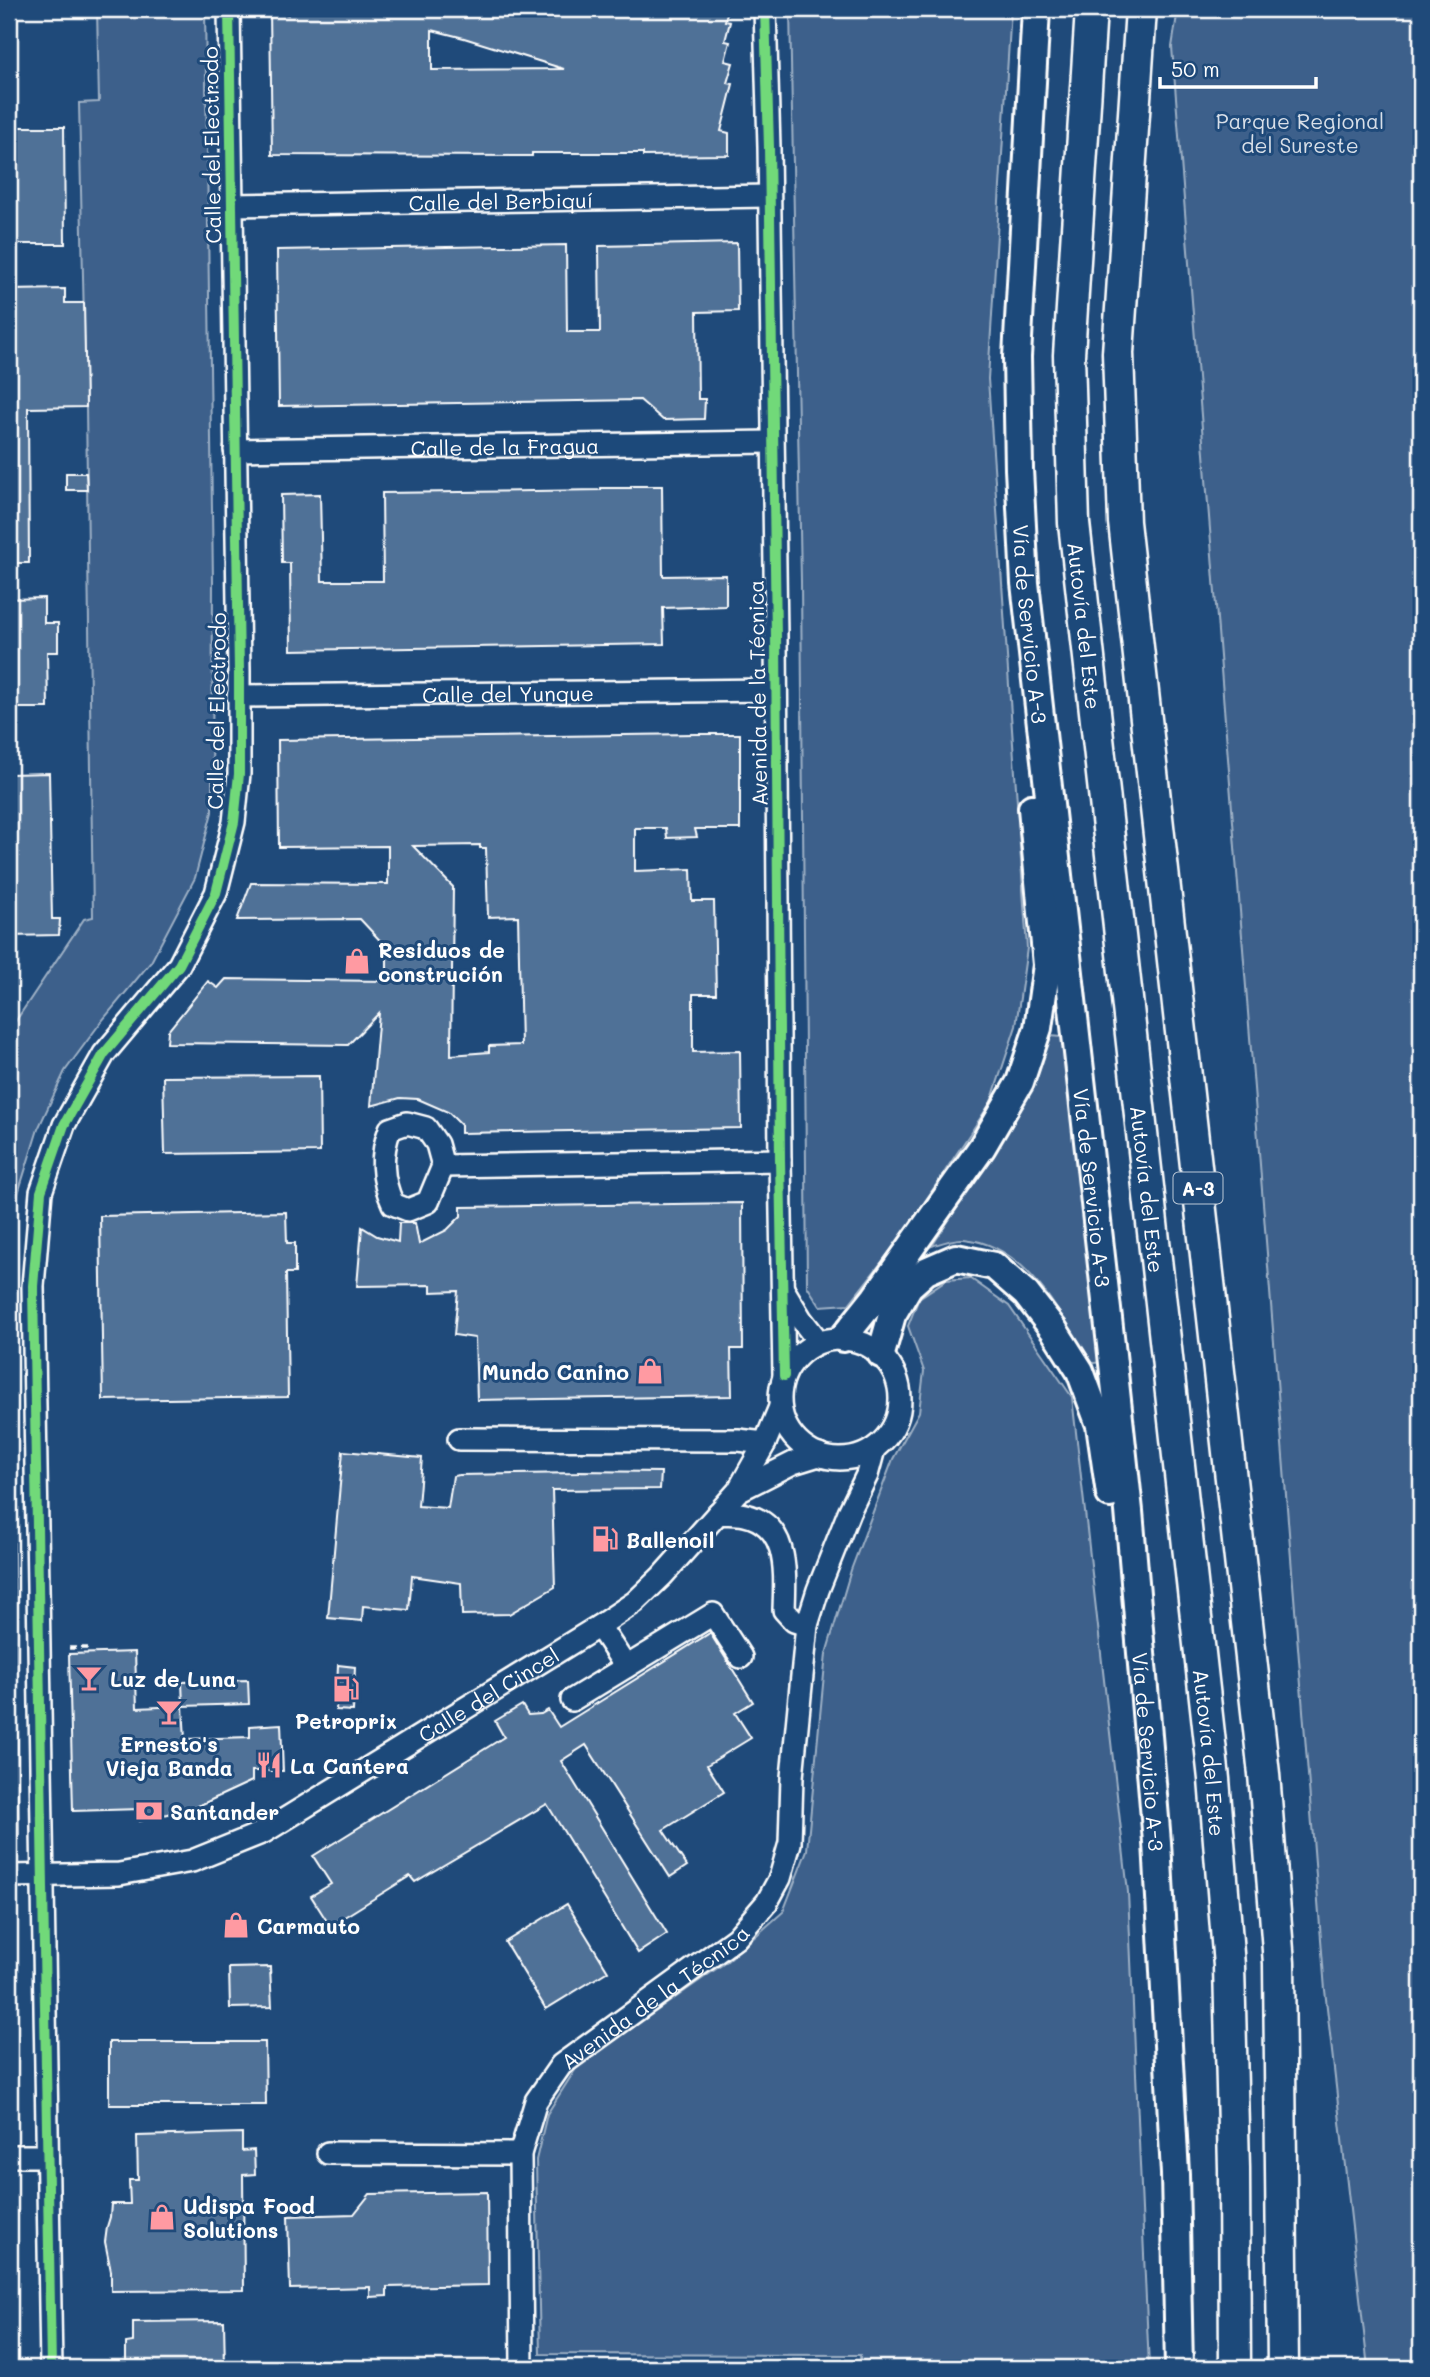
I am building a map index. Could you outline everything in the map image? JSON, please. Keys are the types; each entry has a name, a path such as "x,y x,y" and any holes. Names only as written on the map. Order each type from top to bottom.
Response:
{"highway":[{"name":"Autovía del Este","path":"1091,9 1069,355 1074,523 1214,1779 1229,1966 1235,2368"},
{"name":"A-3","path":"1141,9 1118,353 1124,522 1264,1774 1279,1963 1283,2368"}],"main road":[{"name":"Vía de Servicio A-3","path":"1036,9 1017,357 1025,583 1111,1345 1157,1842 1175,2174 1179,2368"},
{"path":"831,1340 875,1298 982,1147 1020,1082 1038,1028 1047,965 1020,679 1025,583"},
{"path":"881,1353 892,1315 909,1286 926,1270 956,1258 994,1266 1026,1294 1054,1330 1080,1371 1100,1425 1111,1500 1132,1563"}],"street":[{"name":"Calle del Electrodo","path":"51,2368 33,1286 41,1192 64,1125 104,1054 179,965 216,893 234,822 239,774 229,9"},
{"name":"Avenida de la Técnica","path":"765,9 784,1376"},
{"name":"Calle del Berbiquí","path":"231,205 769,196"},
{"name":"Calle de la Fragua","path":"235,450 772,442"},
{"name":"Calle del Yunque","path":"238,696 776,690"},
{"path":"443,1166 780,1160"},
{"name":"Avenida de la Técnica","path":"782,1287 801,1320 831,1340"},
{"path":"831,1340 863,1342 881,1353 893,1368 900,1385 901,1403 897,1421 888,1437 874,1450 856,1457 838,1459 819,1455 805,1448 793,1436 780,1407 784,1376 798,1356 831,1340"},
{"path":"738,1491 765,1443 780,1407"},
{"path":"459,1439 738,1440 765,1443"},
{"name":"Avenida de la Técnica","path":"522,2368 520,2154 536,2101 561,2065 736,1938 767,1902 780,1878 790,1843 792,1777 807,1625 849,1512 867,1475 874,1450"},
{"path":"738,1491 793,1463 819,1455"},
{"name":"Calle del Cincel","path":"9,1877 119,1874 192,1861 264,1832 635,1602 662,1576 738,1491"},
{"path":"718,1513 746,1515 767,1525 778,1537 783,1554 784,1610 794,1621 807,1625"},
{"path":"572,1700 713,1614 741,1657"},
{"path":"599,1626 626,1667"},
{"path":"328,2153 520,2154"},
{"path":"9,2156 47,2155"}],"path":[{"path":"69,1648 90,1648"}],"green space":[{"path":"97,9 205,9 213,581 212,812 195,878 151,962 65,1071 38,1129 16,1200 9,1271 9,1031 84,919 93,917 79,103 99,102"},
{"path":"790,9 1011,9 988,379 1027,948 1016,1026 991,1102 902,1236 849,1304 820,1306 807,1286 801,581"},
{"name":"Parque Regional del Sureste","path":"1178,9 1421,9 1421,2368 1368,2368 1325,1990 1172,47"},
{"path":"1050,1036 1062,1037 1100,1362 1090,1364 1040,1285 1006,1254 987,1244 964,1239 932,1246 1020,1111"},
{"path":"9,1271 19,1836 9,1837"},
{"path":"970,1278 1009,1306 1072,1397 1128,1892 1149,2368 861,2368 860,2355 540,2354 536,2160 547,2114 577,2067 726,1962 783,1912 807,1850 826,1654 851,1570 893,1459 919,1412 924,1371 908,1326 919,1298 946,1280"}],"building":[{"path":"289,9 728,9 725,21 730,22 725,41 730,42 725,61 733,63 727,83 733,84 721,131 729,133 729,155 272,155 270,10 288,15","holes":["432,30 564,69 432,70"]},
{"path":"9,127 64,127 65,244 9,244"},
{"path":"737,243 738,311 697,312 698,399 705,399 704,419 663,420 640,400 279,406 277,250 566,245 567,332 600,332 599,246"},
{"path":"65,289 65,303 84,303 86,407 28,408 29,563 9,563 9,290"},
{"path":"66,473 86,473 87,490 66,490"},
{"path":"662,486 663,576 726,575 726,606 663,608 664,644 291,650 290,563 282,563 281,495 320,494 322,581 383,581 382,493 601,490"},
{"path":"44,598 44,623 58,623 58,652 47,652 48,708 9,708 9,599"},
{"path":"740,734 740,829 695,829 697,837 667,838 666,828 635,828 635,871 691,869 692,901 714,901 716,994 693,994 693,1052 740,1051 741,1128 461,1133 461,1125 448,1112 418,1099 400,1098 371,1106 379,1013 348,1045 167,1043 168,1031 208,981 218,988 226,979 387,981 387,948 360,919 237,920 251,883 388,884 388,846 279,847 278,740","holes":["480,845 480,848 486,848 488,917 518,916 521,1045 489,1046 489,1052 451,1055 453,887 413,846"]},
{"path":"49,773 52,919 60,919 59,935 9,936 9,774"},
{"path":"319,1076 320,1152 165,1154 163,1077"},
{"path":"742,1203 743,1349 731,1349 732,1396 477,1400 475,1338 454,1335 458,1291 431,1292 431,1285 357,1286 362,1227 377,1236 398,1242 399,1223 415,1223 419,1244 447,1230 461,1216 461,1207"},
{"path":"286,1212 287,1243 295,1243 295,1273 286,1273 288,1397 103,1400 100,1216"},
{"path":"343,1451 422,1458 418,1506 448,1508 453,1476 459,1475 579,1471 661,1472 660,1489 552,1490 555,1587 509,1614 462,1615 461,1583 412,1576 409,1610 363,1606 362,1621 328,1618"},
{"path":"710,1633 753,1702 735,1713 751,1738 707,1765 724,1792 663,1830 687,1866 670,1877 586,1745 561,1761 667,1934 638,1953 547,1804 415,1882 410,1876 330,1926 311,1896 331,1884 313,1856 504,1737 495,1721 522,1705 528,1715 541,1714 548,1710 559,1727"},
{"path":"135,1652 137,1708 183,1706 185,1739 250,1737 250,1726 281,1724 283,1771 252,1771 252,1781 198,1806 140,1821 140,1809 73,1811 69,1654"},
{"name":"Petroprix","path":"338,1665 355,1667 353,1711 336,1710"},
{"path":"248,1680 249,1704 183,1706 182,1682"},
{"path":"567,1904 608,1971 546,2009 505,1942"},
{"path":"270,1967 272,2007 230,2008 229,1968"},
{"path":"109,2042 265,2042 266,2105 109,2105"},
{"path":"242,2133 242,2151 254,2150 255,2174 243,2175 244,2290 111,2291 111,2271 105,2242 107,2227 111,2204 130,2204 129,2180 138,2180 137,2136"},
{"path":"487,2192 488,2285 387,2287 387,2296 370,2297 370,2287 290,2289 288,2216 354,2214 370,2194"},
{"path":"224,2321 225,2368 126,2368 126,2343 133,2342 133,2322"}],"cycle path":[{"path":"51,2368 33,1286 41,1192 64,1125 104,1054 179,965 216,893 234,822 239,774 239,671 229,9"},
{"path":"765,9 776,637 784,1376"}],"place":[{"name":"Residuos de construción","path":"357,961"},
{"name":"Mundo Canino","path":"650,1371"},
{"name":"Ballenoil","path":"605,1539"},
{"name":"Luz de Luna","path":"89,1678"},
{"name":"Petroprix","path":"346,1689"},
{"name":"Ernesto's Vieja Banda","path":"169,1712"},
{"name":"La Cantera","path":"269,1765"},
{"name":"Santander","path":"149,1811"},
{"name":"Carmauto","path":"236,1925"},
{"name":"Udispa Food Solutions","path":"162,2217"}]}
